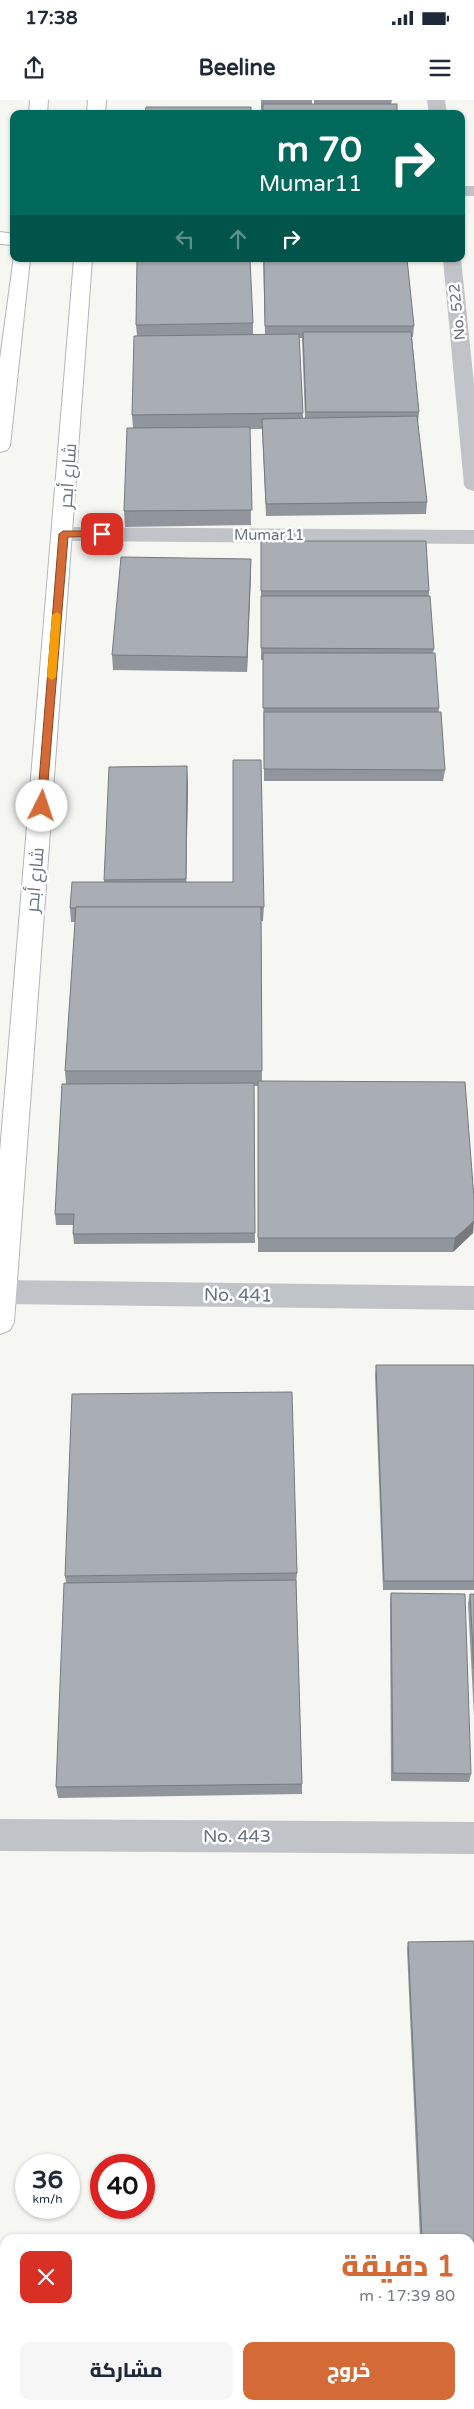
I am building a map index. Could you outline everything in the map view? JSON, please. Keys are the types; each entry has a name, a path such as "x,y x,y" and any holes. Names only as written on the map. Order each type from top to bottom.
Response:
{"street":[{"path":"0,266 16,262"},
{"path":"0,446 24,262"},
{"name":"شارع أبحر","path":"0,1322 63,534 81,262"},
{"name":"No. 522","path":"452,262 474,485"},
{"name":"Mumar11","path":"63,534 474,537"},
{"name":"No. 441","path":"2,1292 474,1298"},
{"name":"No. 443","path":"0,1835 474,1838"}],"building":[{"path":"263,104 397,104 397,110 263,110"},
{"path":"146,107 251,107 251,110 146,110"},
{"path":"137,262 250,262 253,323 136,325"},
{"path":"264,262 407,262 414,326 265,326"},
{"path":"303,332 411,332 419,412 306,412"},
{"path":"299,334 303,413 132,415 134,336"},
{"path":"417,416 427,502 266,504 262,419"},
{"path":"250,427 252,510 124,511 127,428"},
{"path":"261,541 426,541 429,591 261,591"},
{"path":"121,557 251,559 247,657 112,655"},
{"path":"261,596 430,596 434,649 261,648"},
{"path":"263,653 435,653 439,708 263,708"},
{"path":"264,712 441,712 445,770 264,769"},
{"path":"233,760 261,760 264,907 70,908 72,882 233,882"},
{"path":"187,766 186,879 104,880 109,767"},
{"path":"76,907 261,907 262,1071 65,1071"},
{"path":"258,1081 465,1082 474,1221 455,1238 258,1238"},
{"path":"254,1083 255,1233 73,1234 74,1214 55,1214 62,1084"},
{"path":"376,1365 474,1365 474,1581 384,1581"},
{"path":"292,1392 297,1573 65,1576 72,1394"},
{"path":"296,1580 302,1784 56,1787 64,1583"},
{"path":"391,1593 465,1594 471,1774 393,1773"},
{"path":"470,1594 474,1594 474,1669"},
{"path":"474,1941 474,2234 422,2234 408,1942"}],"slow traffic":[{"path":"52,677 57,615"}],"route":[{"path":"42,806 63,534 102,534"}]}
